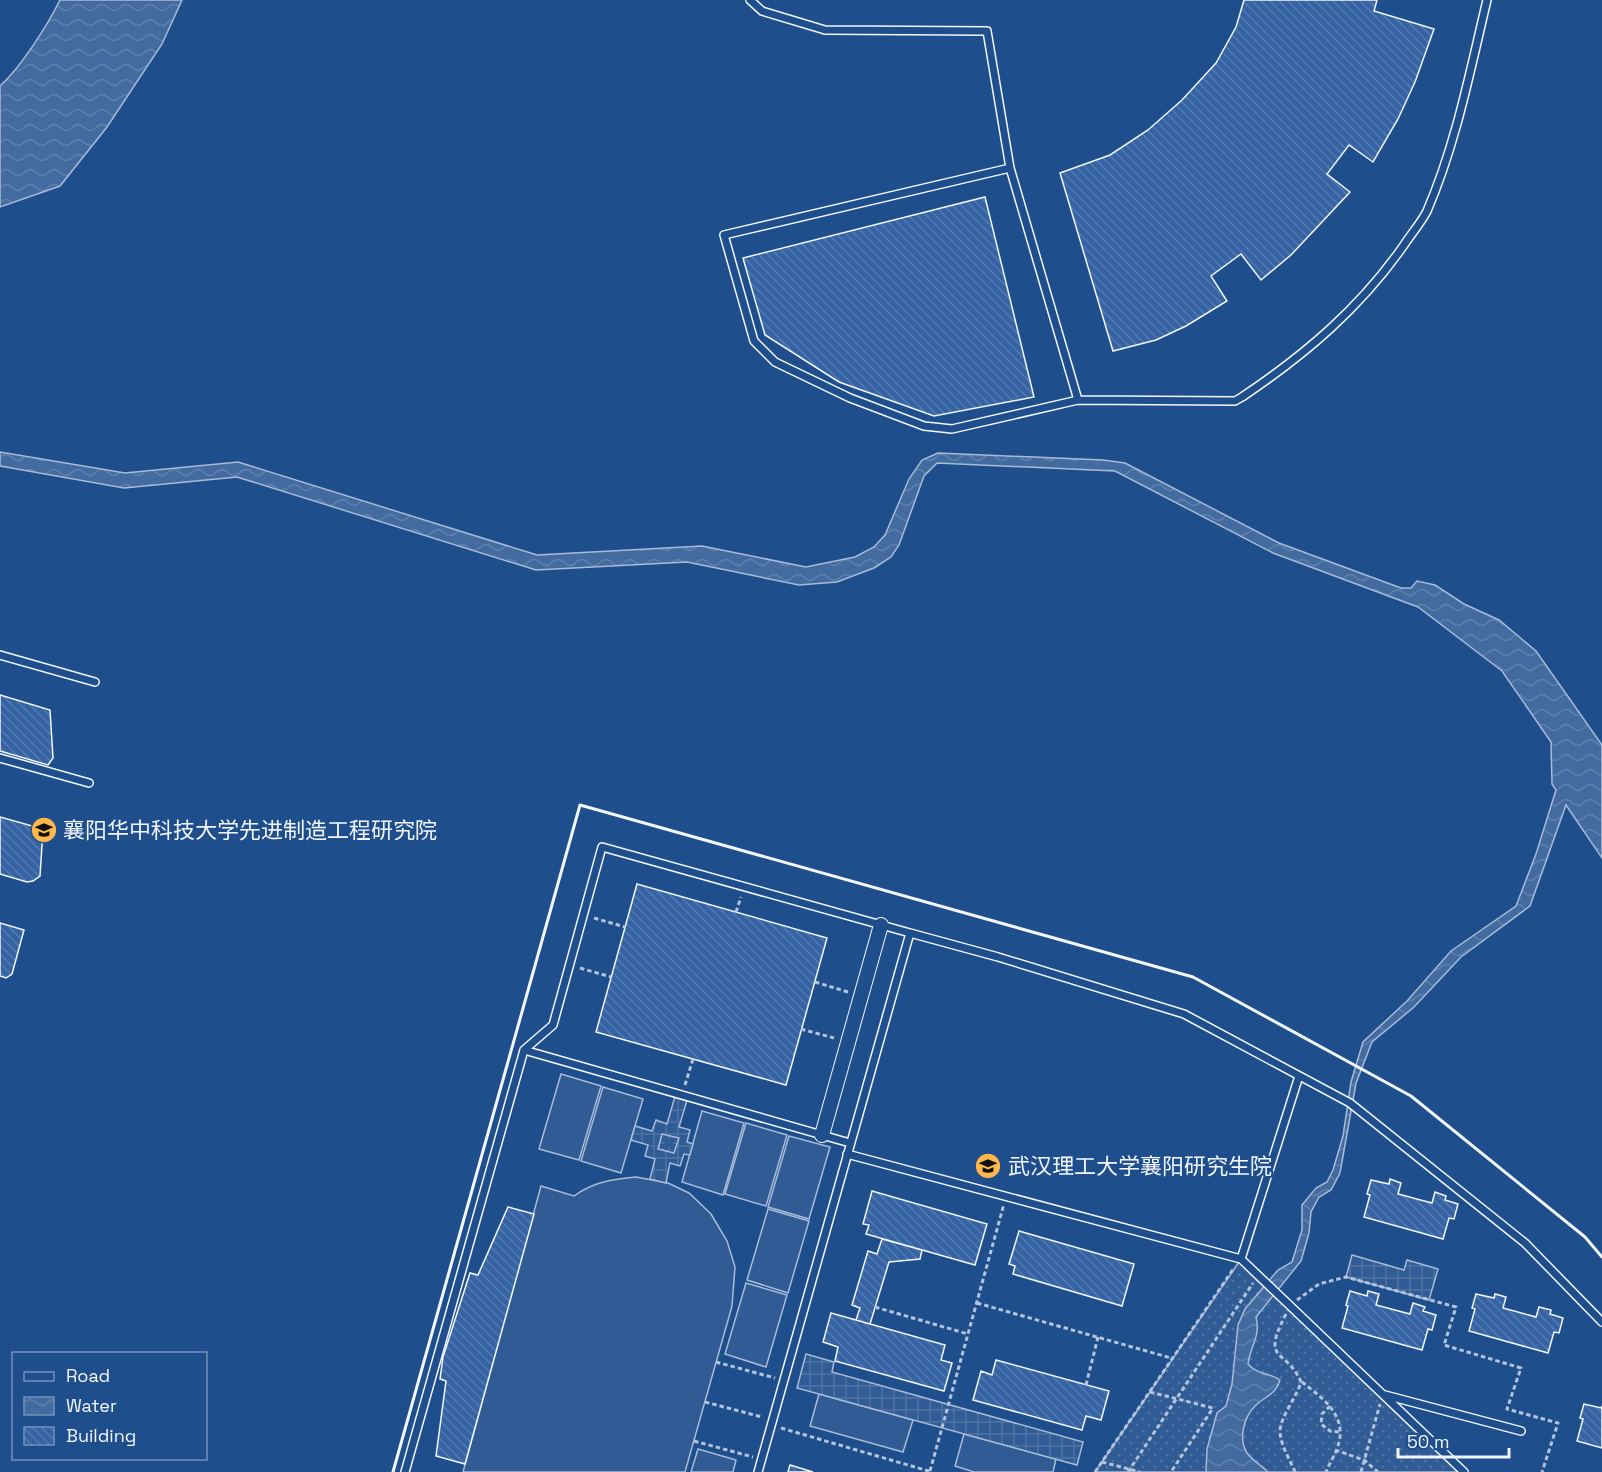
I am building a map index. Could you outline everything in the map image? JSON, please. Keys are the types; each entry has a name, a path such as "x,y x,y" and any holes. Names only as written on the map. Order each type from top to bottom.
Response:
{"street":[{"path":"822,1135 881,926"}],"lane":[{"path":"750,0 762,11 825,30 987,31 1010,168 1078,400"},
{"path":"1010,168 724,235 754,341 775,362 850,398 924,426 952,429 1078,400 1235,400 1283,369 1334,327 1382,277 1426,213 1454,137 1487,0"},
{"path":"0,655 95,682"},
{"path":"0,758 88,783"},
{"path":"405,1472 524,1050 553,1025 602,848 998,957 1184,1014 1350,1103 1525,1243 1602,1322"},
{"path":"758,1472 910,933"},
{"path":"524,1050 850,1143"},
{"path":"1240,1259 1299,1076"},
{"path":"847,1154 1240,1259 1464,1472"},
{"path":"1383,1395 1521,1431"}],"path":[{"path":"736,912 744,887"},
{"path":"583,915 626,927"},
{"path":"569,966 611,977"},
{"path":"815,982 861,996"},
{"path":"801,1029 848,1042"},
{"path":"682,1095 693,1059"},
{"path":"705,1402 931,1472 1007,1197"},
{"path":"1095,1472 1240,1259"},
{"path":"1129,1471 1258,1275"},
{"path":"1295,1472 1280,1431 1286,1412 1297,1396 1300,1380 1297,1371 1279,1356 1274,1346 1275,1334 1290,1306 1319,1284 1346,1277 1456,1307 1444,1345 1521,1368 1507,1409 1558,1423 1542,1472"},
{"path":"977,1303 1172,1359"},
{"path":"875,1307 968,1334"},
{"path":"1086,1385 1098,1337"},
{"path":"716,1362 784,1380"},
{"path":"1300,1380 1322,1397 1340,1423 1339,1442 1326,1472"},
{"path":"1150,1392 1213,1408 1171,1472"},
{"path":"1361,1472 1383,1395"},
{"path":"1329,1406 1322,1414 1321,1424 1330,1431 1339,1432"},
{"path":"694,1441 762,1459"},
{"path":"1335,1450 1364,1460 1378,1472"},
{"path":"1102,1462 1129,1471 1140,1472"}],"shaded area":[{"path":"561,1074 601,1086 579,1160 539,1149"},
{"path":"603,1087 643,1099 621,1173 581,1161"},
{"path":"676,1093 688,1097 679,1127 690,1130 687,1142 693,1144 690,1155 684,1154 680,1166 670,1163 666,1183 650,1179 655,1159 645,1156 648,1145 631,1140 635,1126 652,1131 656,1120 667,1124","holes":["662,1134 679,1138 674,1153 658,1149"]},
{"path":"702,1111 744,1123 723,1195 682,1182"},
{"path":"746,1123 787,1135 766,1206 725,1194"},
{"path":"662,1133 679,1138 675,1154 658,1149"},
{"path":"789,1136 830,1147 809,1219 768,1207"},
{"path":"636,1177 668,1183 689,1193 711,1214 727,1241 735,1267 732,1306 685,1472 463,1472 541,1186 574,1196 588,1187 604,1182"},
{"path":"768,1209 809,1221 788,1293 747,1280"},
{"path":"1352,1255 1404,1270 1407,1260 1438,1269 1429,1300 1346,1277"},
{"path":"1241,1259 1464,1472 1095,1472"},
{"path":"746,1283 787,1295 766,1367 725,1354"},
{"path":"806,1354 834,1362 832,1372 1083,1442 1077,1465 797,1388"},
{"path":"819,1394 913,1420 903,1452 810,1426"},
{"path":"964,1434 1056,1459 1053,1472 974,1472 955,1466"},
{"path":"698,1449 736,1460 733,1472 691,1472"}],"water":[{"path":"60,0 182,0 162,44 107,127 60,186 0,207 0,86 33,46"},
{"path":"0,452 125,473 238,462 537,555 702,546 806,567 855,557 874,547 885,535 909,479 922,460 938,453 1103,460 1125,463 1279,543 1401,588 1411,588 1417,581 1435,585 1464,604 1499,620 1536,651 1602,745 1602,858 1566,805 1530,906 1461,957 1414,1007 1372,1042 1356,1083 1340,1173 1331,1190 1319,1197 1311,1212 1309,1233 1301,1261 1256,1317 1256,1336 1248,1364 1255,1370 1280,1380 1273,1392 1251,1411 1243,1428 1243,1441 1249,1456 1268,1472 1206,1472 1207,1449 1217,1413 1226,1406 1232,1384 1238,1325 1245,1309 1278,1270 1292,1262 1302,1230 1302,1205 1316,1188 1327,1182 1333,1170 1343,1136 1351,1082 1363,1042 1407,1001 1451,951 1516,906 1536,854 1556,790 1552,784 1551,742 1502,671 1418,607 1273,553 1115,471 937,463 924,476 899,545 891,557 874,568 837,582 799,585 687,562 536,570 237,477 124,488 0,466"}],"building":[{"path":"1244,0 1377,0 1374,11 1434,29 1415,82 1398,119 1373,162 1349,145 1327,174 1350,192 1291,255 1261,280 1241,254 1211,276 1227,301 1186,326 1156,340 1113,351 1060,173 1110,155 1148,130 1182,100 1216,63 1236,27"},
{"path":"985,197 1034,397 934,416 839,382 765,335 743,258"},
{"path":"0,695 50,710 53,758 48,765 0,751"},
{"path":"0,817 43,829 40,876 33,881 27,882 0,874"},
{"path":"637,884 827,938 786,1085 596,1032"},
{"path":"0,923 24,930 12,974 6,978 0,976"},
{"path":"1390,1179 1401,1183 1398,1194 1432,1203 1435,1192 1446,1196 1445,1200 1458,1204 1454,1219 1449,1218 1443,1239 1364,1217 1370,1195 1367,1194 1371,1180 1389,1184"},
{"path":"872,1191 987,1224 975,1265 866,1234 869,1225 863,1224"},
{"path":"508,1207 534,1214 465,1464 436,1456 446,1381 440,1379 443,1357 470,1273 478,1275"},
{"path":"1019,1231 1134,1264 1122,1306 1013,1274 1015,1266 1009,1264"},
{"path":"882,1239 922,1250 920,1259 889,1262 870,1324 856,1320 860,1308 852,1305 868,1251 877,1254"},
{"path":"1350,1291 1367,1296 1368,1291 1379,1294 1376,1305 1410,1314 1413,1303 1425,1307 1423,1311 1436,1315 1432,1330 1428,1329 1422,1350 1342,1328"},
{"path":"1476,1294 1494,1298 1495,1294 1506,1297 1503,1308 1536,1317 1539,1307 1551,1310 1550,1314 1563,1318 1559,1333 1554,1332 1548,1353 1469,1331 1475,1309 1472,1308"},
{"path":"831,1313 945,1345 941,1360 952,1363 944,1391 835,1361 838,1347 823,1342"},
{"path":"996,1360 1109,1391 1101,1420 1086,1416 1082,1430 973,1400 981,1371 992,1375"},
{"path":"1584,1404 1601,1408 1602,1406 1602,1448 1577,1441 1583,1419 1580,1418"},
{"path":"790,1465 813,1472 788,1472"}],"wall":[{"path":"393,1472 580,805 1193,977 1411,1096 1585,1237 1602,1257"}],"place":[{"name":"襄阳华中科技大学先进制造工程研究院","path":"44,830"},
{"name":"武汉理工大学襄阳研究生院","path":"988,1166"}]}
